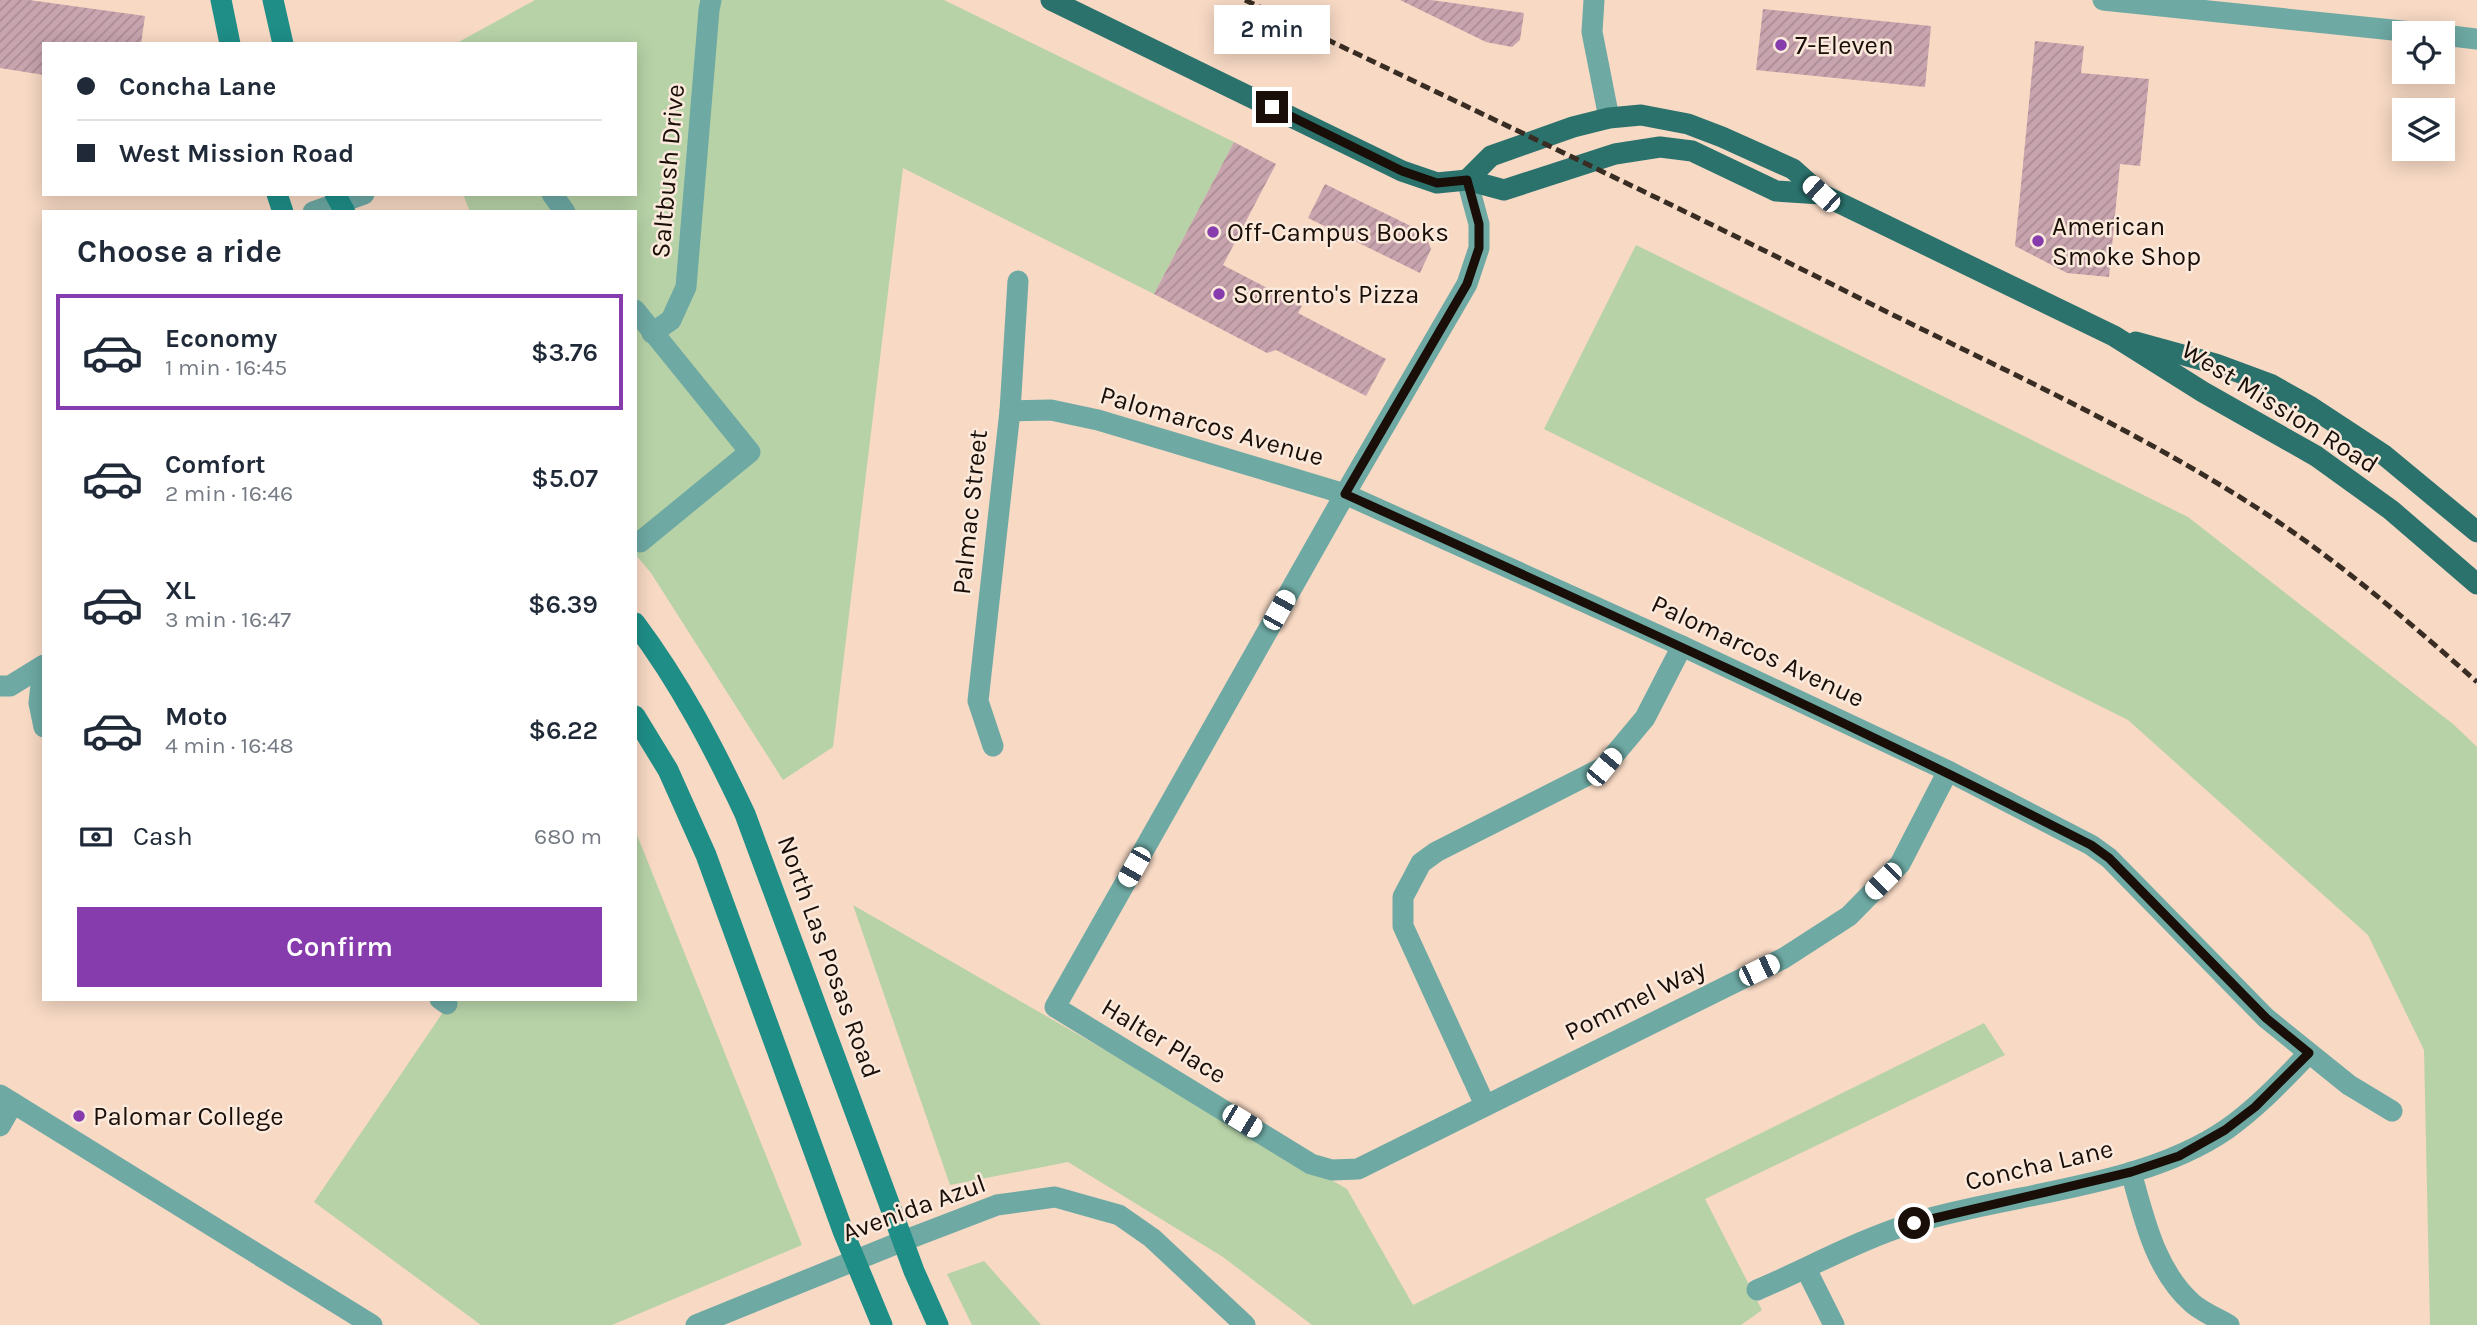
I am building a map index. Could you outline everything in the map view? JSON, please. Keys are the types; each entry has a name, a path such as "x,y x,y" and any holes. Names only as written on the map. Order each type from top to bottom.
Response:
{"main road":[{"path":"221,0 230,42"},
{"path":"273,0 283,42"},
{"name":"West Mission Road","path":"1051,0 1402,171 1437,183 1467,180 1504,190 1615,154 1660,147 1692,151 1776,191 1821,194"},
{"name":"West Mission Road","path":"1467,180 1491,156 1573,127 1609,118 1642,115 1688,124 1722,137 1793,169 1821,194 2114,336 2203,392 2316,456 2390,510 2477,584"},
{"name":"West Mission Road","path":"2114,336 2216,364 2270,384 2311,407 2384,455 2477,532"},
{"name":"North Las Posas Road","path":"637,627 681,690 715,750 746,814 903,1241 938,1325"},
{"path":"637,719 668,770 706,855 854,1260 882,1325"}],"street":[{"name":"Saltbush Drive","path":"652,333 671,320 686,287 712,0"},
{"path":"1594,0 1592,32 1609,118"},
{"path":"2103,0 2392,30"},
{"path":"2455,37 2477,39"},
{"path":"1345,494 1467,284 1479,248 1479,224 1467,180"},
{"path":"319,210 359,196"},
{"name":"Palmac Street","path":"993,746 978,701 1010,411 1018,281"},
{"path":"637,313 750,453 640,542"},
{"name":"Palomarcos Avenue","path":"1010,411 1051,411 1098,420 1345,494 1682,646 1948,771 2091,845 2109,858 2266,1018 2349,1085 2392,1111"},
{"name":"Halter Place","path":"1345,494 1055,1007 1311,1164 1332,1170 1358,1169"},
{"path":"1485,1105 1402,926 1403,897 1421,863 1436,852 1604,767 1645,718 1682,646"},
{"path":"0,686 10,686 42,666"},
{"path":"42,673 38,703 42,719"},
{"name":"Pommel Way","path":"1358,1169 1784,958 1849,916 1900,864 1948,771"},
{"name":"Concha Lane","path":"1757,1290 1806,1269 1855,1243 1914,1223 2131,1172 2179,1156 2225,1130 2255,1107 2309,1053"},
{"path":"0,1126 7,1099 372,1325"},
{"path":"2131,1172 2150,1238 2168,1275 2193,1304 2229,1325"},
{"name":"Avenida Azul","path":"696,1325 997,1205 1055,1197 1119,1215 1152,1238 1245,1325"},
{"path":"1806,1269 1834,1325"}],"green space":[{"path":"535,0 944,0 1234,142 1154,294 903,168 833,747 783,780 651,573 637,556 637,210 469,210 464,196 637,196 637,42 459,42"},
{"path":"1636,245 2188,517 2453,724 2477,747 2477,1325 2430,1325 2424,1050 2368,935 2128,720 1544,429"},
{"path":"637,835 802,1245 612,1325 481,1325 314,1202 451,1001 637,1001"},
{"path":"853,905 1347,1189 1413,1305 1984,1023 2005,1055 1705,1199 1762,1310 1741,1325 1312,1325 1223,1257 1068,1162 950,1185"},
{"path":"984,1261 1041,1325 972,1325 947,1274"}],"building":[{"path":"0,0 29,0 145,16 141,42 42,42 42,75 0,68"},
{"path":"1400,0 1431,0 1524,13 1520,40 1512,47 1486,42"},
{"path":"1763,9 1931,26 1925,87 1756,70"},
{"path":"2035,41 2084,46 2081,73 2149,79 2140,166 2120,164 2109,277 2067,273 2015,246"},
{"path":"1234,142 1276,164 1223,265 1302,306 1298,313 1386,359 1366,396 1276,350 1267,353 1154,294"},
{"path":"1325,184 1425,233 1431,249 1420,273 1308,218"}],"railway":[{"path":"1245,0 1720,229 2068,401 2162,451 2254,506 2313,546 2396,612 2477,682"}],"place":[{"name":"7-Eleven","path":"1781,45"},
{"name":"Off-Campus Books","path":"1213,232"},
{"name":"American Smoke Shop","path":"2038,241"},
{"name":"Sorrento's Pizza","path":"1219,294"},
{"name":"Palomar College","path":"79,1116"}],"route":[{"path":"1272,107 1402,171 1437,183 1467,180 1479,224 1479,248 1467,284 1345,494 1682,646 1948,771 2091,845 2109,858 2266,1018 2309,1053 2255,1107 2225,1130 2179,1156 2131,1172 1914,1223"}]}
